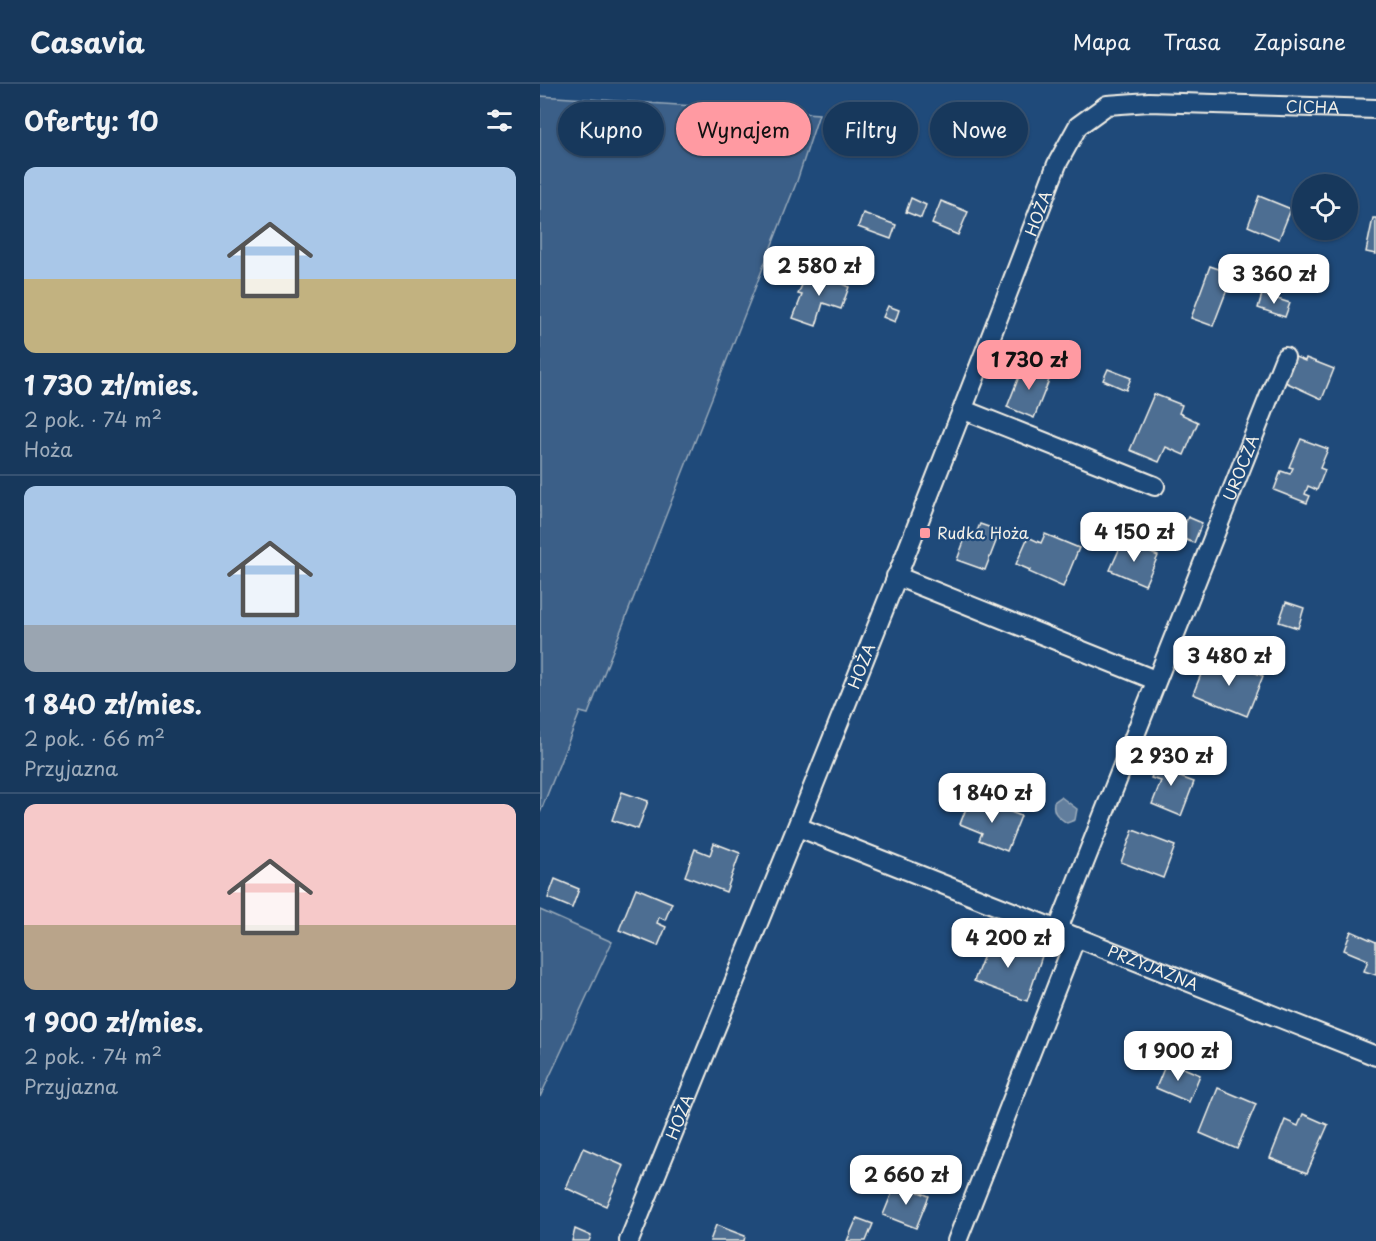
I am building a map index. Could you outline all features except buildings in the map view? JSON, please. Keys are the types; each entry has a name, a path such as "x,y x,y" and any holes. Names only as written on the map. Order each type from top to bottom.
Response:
{"street":[{"name":"CICHA","path":"1107,105 1149,102 1376,109"},
{"name":"HOŻA","path":"629,1241 798,827 964,410 1057,164 1078,126 1107,105"},
{"name":"UROCZA","path":"1058,929 1285,357"},
{"path":"964,410 1155,486"},
{"path":"896,576 1155,680"},
{"name":"PRZYJAZNA","path":"798,827 1376,1056"},
{"path":"957,1241 1076,937"}],"shaded area":[{"path":"540,96 633,102 558,102 558,156 664,156 664,104 676,105 676,156 805,156 588,714 580,712 540,813"},
{"path":"811,113 819,114 811,138"},
{"path":"1061,797 1077,809 1075,820 1067,823 1055,812 1054,802"},
{"path":"540,910 612,942 540,1097"}],"place":[{"name":"Rudka Hoża","path":"925,533"}]}
